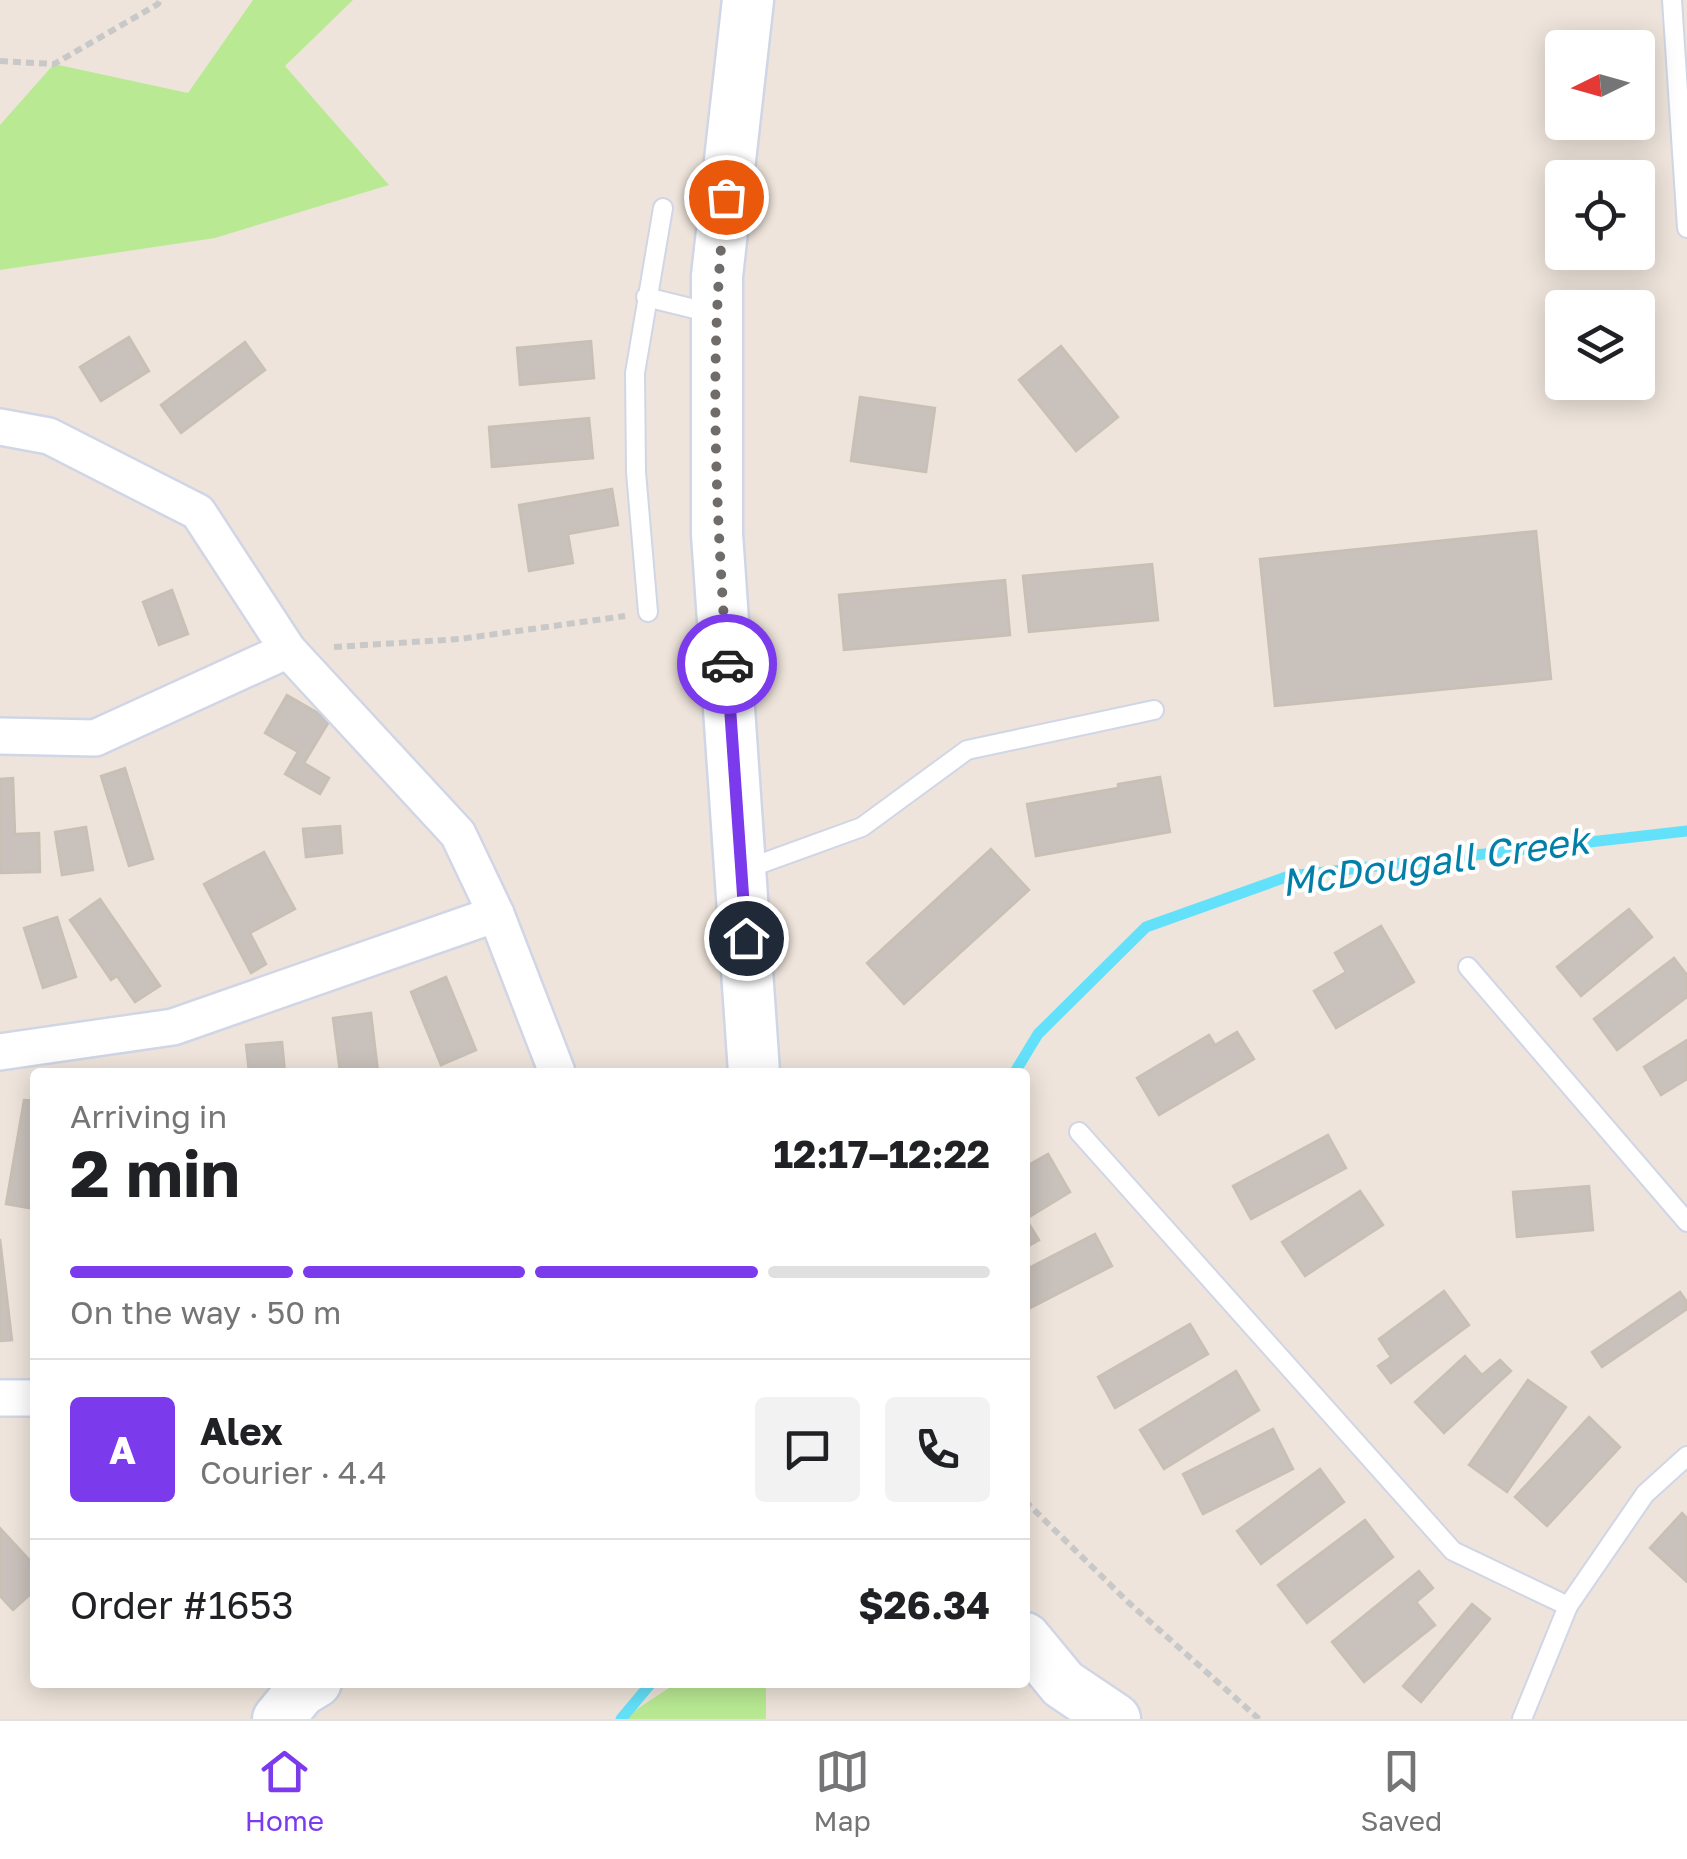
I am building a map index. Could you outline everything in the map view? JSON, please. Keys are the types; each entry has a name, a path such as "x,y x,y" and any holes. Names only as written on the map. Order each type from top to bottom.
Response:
{"main road":[{"path":"748,0 717,276 717,534 754,1068"},
{"path":"1030,1644 1063,1684 1115,1719"},
{"path":"278,1719 306,1688"}],"street":[{"path":"0,427 49,436 198,512 288,650 458,834 496,914 555,1068"},
{"path":"0,736 95,738 288,650"},
{"path":"0,1052 173,1027 496,914"},
{"path":"0,1398 30,1398"}],"lane":[{"path":"1672,0 1687,228"},
{"path":"648,612 636,472 635,373 663,208"},
{"path":"646,296 717,314"},
{"path":"742,870 862,827 967,750 1154,710"},
{"path":"1468,967 1687,1222"},
{"path":"1080,1132 1453,1552 1568,1606"},
{"path":"1522,1719 1568,1606 1645,1494 1686,1460"}],"path":[{"path":"0,61 54,64 160,0"},
{"path":"288,650 460,639 648,612"},
{"path":"1030,1506 1128,1602 1259,1719"}],"green space":[{"path":"253,0 353,0 285,66 389,185 215,238 0,270 0,125 54,64 188,93"},
{"path":"669,1688 766,1688 766,1719 622,1719"}],"building":[{"path":"129,337 149,371 101,401 80,367"},
{"path":"591,341 594,378 520,385 517,348"},
{"path":"245,342 265,370 181,433 161,405"},
{"path":"1061,346 1118,417 1076,451 1019,380"},
{"path":"860,397 935,408 926,472 851,461"},
{"path":"589,418 593,458 492,467 489,427"},
{"path":"612,489 618,525 568,534 573,563 529,571 519,505"},
{"path":"1536,531 1551,679 1275,706 1260,559"},
{"path":"1152,564 1158,620 1029,632 1023,576"},
{"path":"1005,580 1010,635 844,650 839,595"},
{"path":"172,590 188,634 159,645 143,602"},
{"path":"287,695 330,720 304,763 329,778 320,794 285,774 298,752 265,733"},
{"path":"125,768 153,859 129,866 101,776"},
{"path":"1160,777 1170,832 1036,856 1027,804"},
{"path":"13,778 15,834 39,833 40,872 0,873 0,779"},
{"path":"340,826 342,853 306,857 303,829"},
{"path":"86,827 93,870 62,875 55,832"},
{"path":"991,849 1029,890 904,1004 867,963"},
{"path":"264,852 295,909 250,933 266,964 251,973 204,884"},
{"path":"100,899 160,986 135,1002 117,976 111,980 70,920"},
{"path":"1629,909 1652,937 1581,996 1557,967"},
{"path":"57,917 76,977 43,988 24,928"},
{"path":"1381,926 1414,982 1336,1028 1314,991 1346,972 1335,953"},
{"path":"1674,958 1687,975 1687,997 1617,1050 1594,1019"},
{"path":"446,977 476,1050 441,1065 411,992"},
{"path":"371,1013 378,1068 339,1068 333,1018"},
{"path":"1237,1032 1254,1059 1159,1115 1137,1078 1209,1035 1215,1045"},
{"path":"1687,1040 1687,1079 1661,1095 1644,1067"},
{"path":"282,1042 285,1068 249,1068 246,1045"},
{"path":"24,1100 30,1101 30,1208 6,1204"},
{"path":"1328,1135 1346,1168 1251,1219 1233,1186"},
{"path":"1048,1154 1070,1192 1030,1217 1030,1164"},
{"path":"1589,1186 1593,1230 1517,1237 1513,1192"},
{"path":"1360,1191 1383,1225 1305,1276 1282,1242"},
{"path":"1030,1225 1039,1240 1030,1245"},
{"path":"1095,1234 1112,1266 1030,1308 1030,1267"},
{"path":"0,1239 12,1340 0,1341"},
{"path":"1444,1291 1469,1325 1391,1383 1378,1366 1391,1357 1379,1339"},
{"path":"1680,1292 1687,1309 1602,1367 1592,1352"},
{"path":"1190,1324 1208,1354 1115,1408 1098,1377"},
{"path":"1465,1356 1482,1375 1500,1360 1511,1371 1444,1433 1415,1402"},
{"path":"1236,1371 1259,1410 1164,1469 1140,1430"},
{"path":"1528,1380 1566,1407 1507,1492 1469,1465"},
{"path":"1589,1417 1620,1447 1547,1526 1515,1497"},
{"path":"1273,1429 1293,1469 1203,1514 1183,1474"},
{"path":"1320,1469 1344,1502 1261,1564 1237,1531"},
{"path":"1682,1513 1687,1518 1687,1582 1650,1548"},
{"path":"1365,1520 1393,1557 1307,1623 1278,1585"},
{"path":"0,1528 30,1561 30,1595 13,1610 0,1596"},
{"path":"1419,1571 1433,1588 1416,1602 1435,1625 1364,1682 1332,1642"},
{"path":"1472,1604 1490,1619 1421,1702 1403,1686"}],"waterway":[{"name":"McDougall Creek","path":"1017,1068 1038,1034 1146,927 1289,876 1687,831"},
{"name":"McDougall Creek","path":"621,1719 647,1688"}],"way so far":[{"path":"726,197 717,276 717,534 727,664"}],"route":[{"path":"727,664 746,938"}]}
